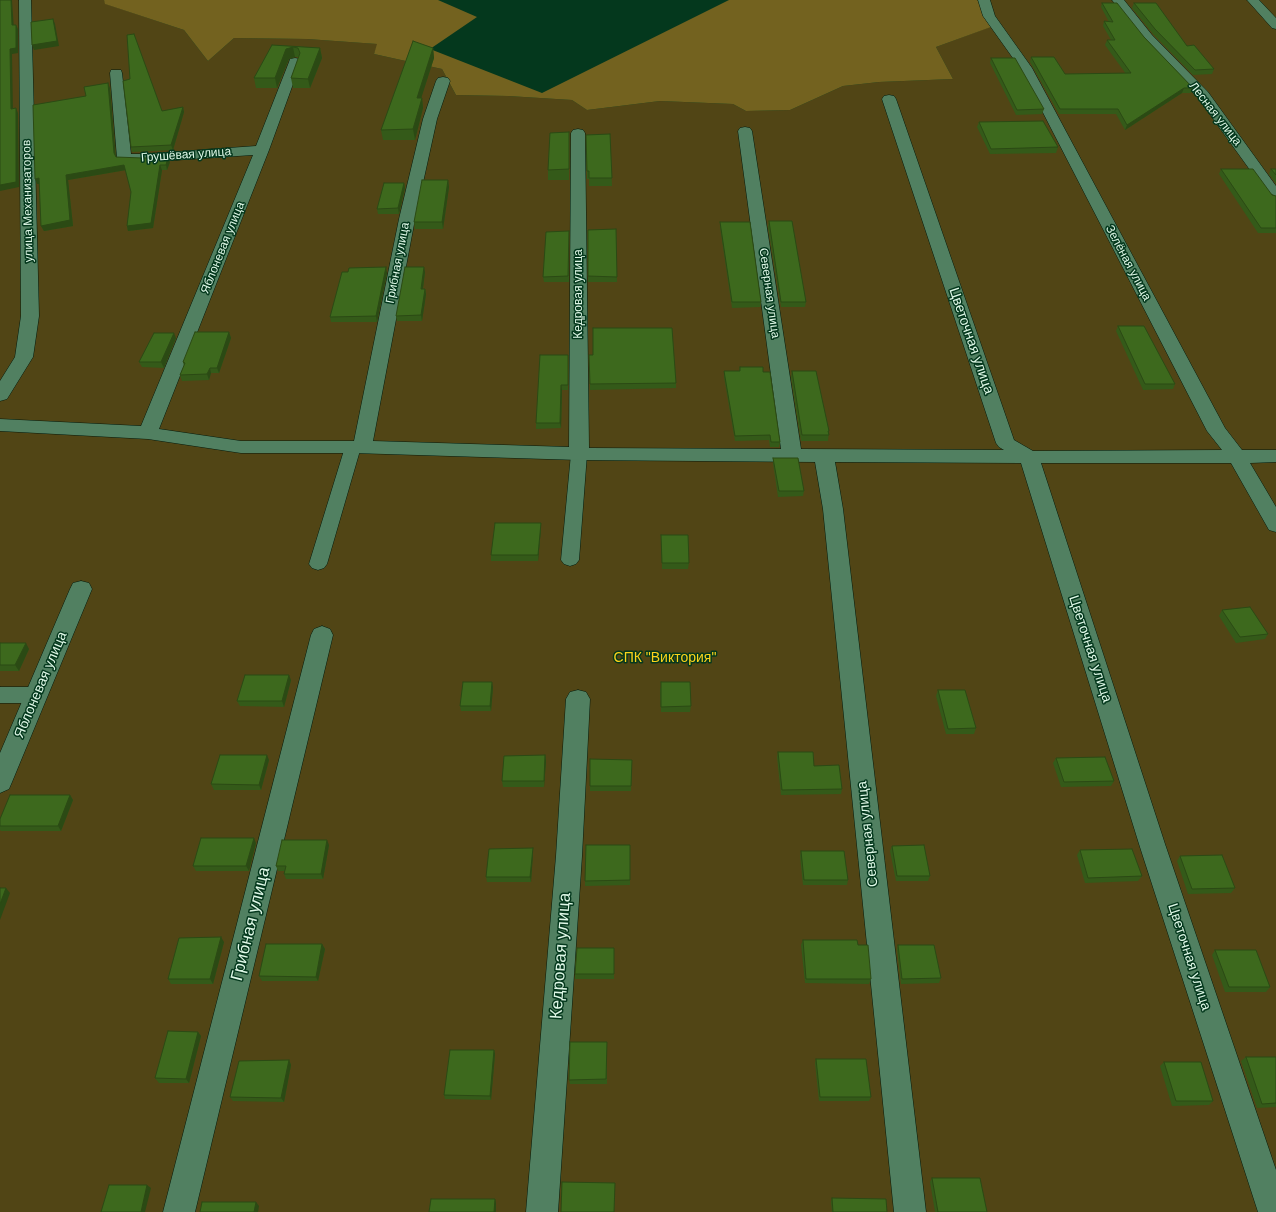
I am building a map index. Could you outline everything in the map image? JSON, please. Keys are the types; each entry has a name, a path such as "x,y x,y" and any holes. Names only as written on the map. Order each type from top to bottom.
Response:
{"street":[{"name":"улица Механизаторов","path":"0,395 24,357 30,316 26,0"},
{"name":"Зелёная улица","path":"984,0 989,16 1026,68 1217,431 1236,455 1276,525"},
{"name":"Лесная улица","path":"1118,0 1148,38 1203,95 1276,196"},
{"path":"1253,0 1276,25"},
{"name":"Яблоневая улица","path":"148,432 262,150 294,62"},
{"name":"Грушёвая улица","path":"116,73 124,158 145,158 262,150"},
{"name":"Грибная улица","path":"358,448 430,119 443,81"},
{"name":"Цветочная улица","path":"889,98 1006,443 1028,457 1152,844 1274,1212"},
{"name":"Северная улица","path":"745,132 792,455"},
{"name":"Кедровая улица","path":"578,133 579,454"},
{"path":"0,426 148,432 241,447 358,448 579,454 1028,457 1276,456"},
{"name":"Северная улица","path":"824,456 834,517 910,1212"},
{"name":"Яблоневая улица","path":"0,782 81,589"},
{"name":"Грибная улица","path":"179,1212 322,635"},
{"name":"Кедровая улица","path":"542,1212 569,856 578,699"}],"lane":[{"path":"318,564 358,448"},
{"path":"570,560 579,454"},
{"path":"0,695 37,695"}],"green space":[{"name":"СПК \"Виктория\"","path":"0,0 104,0 106,4 184,30 208,61 234,38 307,39 378,44 374,54 442,69 456,95 508,96 572,100 587,110 660,101 733,104 746,111 790,110 843,86 879,82 953,79 936,47 990,27 979,0 1276,0 1276,1212 0,1212"}],"shaded area":[{"path":"104,0 438,0 477,17 430,49 542,93 729,0 979,0 991,27 936,47 953,79 879,82 843,86 790,110 746,111 733,104 660,101 587,110 572,100 508,96 456,95 442,69 374,54 377,44 307,39 234,38 208,61 184,30 105,4"}],"building":[{"path":"0,0 11,0 12,25 16,25 16,48 10,49 11,109 16,108 16,182 0,185"},
{"path":"1102,3 1117,3 1144,37 1193,88 1184,88 1127,125 1118,109 1060,109 1031,57 1054,57 1065,74 1131,73 1107,40 1115,40 1104,21 1113,22"},
{"path":"1134,3 1156,3 1187,46 1194,45 1214,69 1195,70 1155,29"},
{"path":"53,19 57,41 32,45 31,22"},
{"path":"134,34 162,111 183,107 171,145 131,147 123,81 130,79 127,35"},
{"path":"413,41 433,48 417,98 422,98 413,129 381,130"},
{"path":"272,45 320,48 308,79 291,78 300,53 298,48 293,47 286,49 275,78 254,78"},
{"path":"991,58 1015,58 1044,109 1017,110"},
{"path":"108,83 114,153 116,157 168,157 166,165 160,165 151,223 127,226 131,192 124,165 66,175 70,220 41,226 39,178 35,179 33,105 86,96 84,87"},
{"path":"1043,121 1058,147 991,149 979,122"},
{"path":"569,132 569,169 548,170 550,133"},
{"path":"610,134 612,178 589,178 589,171 587,171 586,135"},
{"path":"1221,169 1253,169 1272,195 1276,196 1276,228 1261,228"},
{"path":"1271,169 1276,169 1276,175"},
{"path":"422,180 448,180 442,222 414,222"},
{"path":"384,183 404,183 398,208 377,209"},
{"path":"769,221 792,221 806,302 781,302"},
{"path":"720,222 750,222 761,302 732,302"},
{"path":"616,229 617,277 588,276 588,230"},
{"path":"569,231 568,276 543,277 546,232"},
{"path":"386,267 376,316 330,317 342,272 348,272 349,268"},
{"path":"405,267 424,267 421,289 425,289 421,315 396,316"},
{"path":"1118,326 1144,326 1175,384 1145,384"},
{"path":"593,328 672,328 676,383 590,384 589,355 593,355"},
{"path":"195,332 229,332 217,368 210,368 207,374 180,375 185,363 183,362"},
{"path":"154,333 174,333 161,362 139,362"},
{"path":"540,355 568,355 568,385 561,385 560,423 536,423"},
{"path":"740,367 763,367 763,372 770,372 780,442 771,442 770,435 735,436 724,371 740,371"},
{"path":"792,371 816,371 829,435 802,435"},
{"path":"773,458 798,458 804,491 779,491"},
{"path":"495,523 541,523 538,555 491,555"},
{"path":"661,535 688,535 689,563 662,563"},
{"path":"1250,607 1268,634 1240,637 1222,610"},
{"path":"0,643 26,643 15,665 0,665"},
{"path":"245,675 289,675 282,701 237,701"},
{"path":"463,682 492,682 490,706 460,706"},
{"path":"661,682 690,682 691,706 661,707"},
{"path":"938,690 965,690 976,728 948,729"},
{"path":"778,752 813,752 814,766 839,765 842,789 782,790"},
{"path":"220,755 267,755 259,785 211,784"},
{"path":"545,755 544,781 502,781 504,756"},
{"path":"1105,757 1114,781 1064,782 1056,758"},
{"path":"590,759 632,760 631,786 590,786"},
{"path":"10,795 70,795 58,826 0,826 0,819"},
{"path":"201,838 254,838 246,866 193,866"},
{"path":"282,840 327,840 321,874 284,874 286,866 276,866"},
{"path":"586,845 630,845 630,880 585,881"},
{"path":"924,845 930,876 897,876 892,846"},
{"path":"533,848 530,877 486,877 489,849"},
{"path":"1132,849 1142,876 1088,878 1080,850"},
{"path":"801,851 844,851 848,880 804,880"},
{"path":"1222,855 1235,888 1192,889 1180,856"},
{"path":"0,888 6,888 0,904"},
{"path":"221,937 210,979 168,979 179,938"},
{"path":"803,940 857,940 858,945 868,945 871,979 806,979"},
{"path":"266,944 322,944 316,977 259,976"},
{"path":"898,945 934,945 941,978 902,979"},
{"path":"577,948 614,948 614,974 575,974"},
{"path":"1215,950 1256,950 1270,987 1229,987"},
{"path":"168,1031 198,1032 186,1079 155,1078"},
{"path":"570,1042 607,1042 606,1079 569,1080"},
{"path":"450,1050 494,1050 490,1096 444,1095"},
{"path":"1246,1057 1276,1057 1276,1103 1262,1104"},
{"path":"816,1059 866,1059 871,1097 820,1097"},
{"path":"289,1060 281,1098 230,1097 239,1061"},
{"path":"1164,1062 1201,1062 1213,1101 1176,1101"},
{"path":"932,1178 980,1178 987,1212 938,1212"},
{"path":"562,1182 615,1183 614,1212 561,1212"},
{"path":"109,1185 147,1185 141,1212 101,1212"},
{"path":"832,1198 886,1199 887,1212 833,1212"},
{"path":"431,1199 495,1199 494,1212 429,1212"},
{"path":"202,1202 256,1202 254,1212 200,1212"}]}
